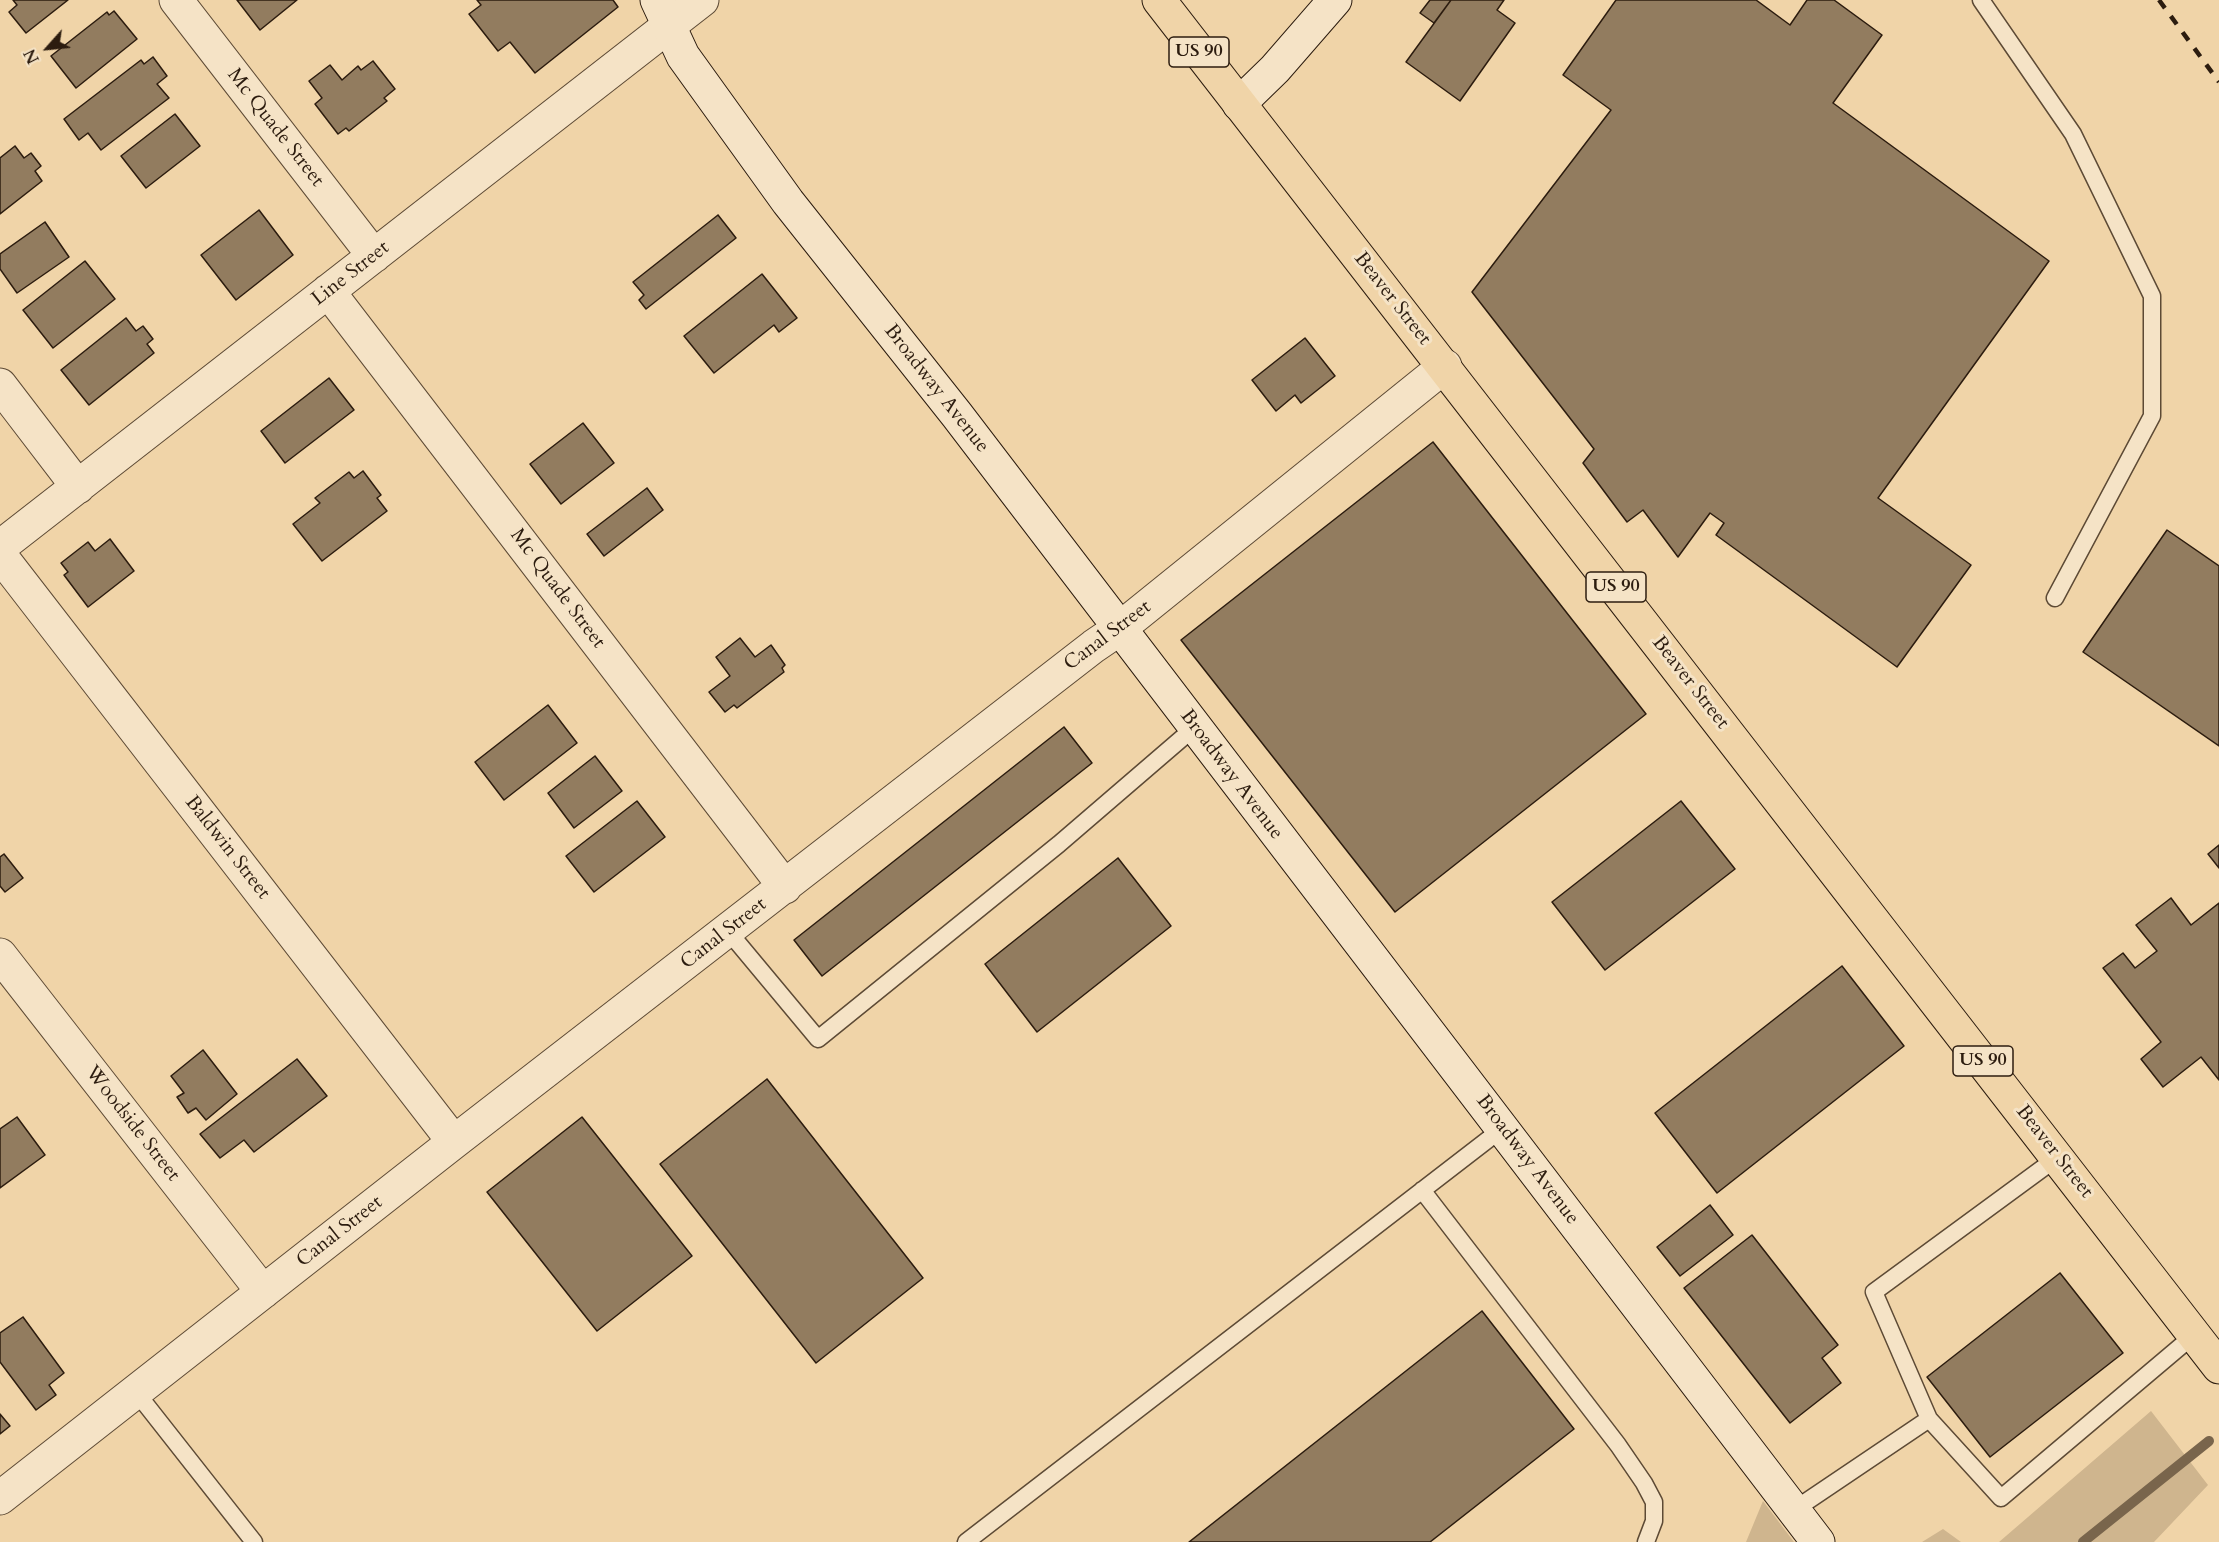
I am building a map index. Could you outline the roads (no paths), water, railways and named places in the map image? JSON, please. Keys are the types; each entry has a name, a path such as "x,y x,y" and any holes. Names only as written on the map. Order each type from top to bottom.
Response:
{"main road":[{"name":"Beaver Street","path":"1159,0 2219,1367"}],"street":[{"name":"Mc Quade Street","path":"176,0 374,256"},
{"name":"Line Street","path":"0,547 374,256 663,13 702,0"},
{"path":"1239,104 1275,69 1335,0"},
{"name":"Broadway Avenue","path":"663,13 683,57 788,202 957,415 1818,1542"},
{"name":"Mc Quade Street","path":"328,291 785,887"},
{"name":"Canal Street","path":"0,1498 454,1142 1094,646 1119,629 1445,366"},
{"path":"0,385 78,487"},
{"name":"Baldwin Street","path":"0,555 454,1142"},
{"name":"Woodside Street","path":"0,955 263,1292"}],"lane":[{"path":"1981,0 2073,134 2152,297 2152,416 2055,598"},
{"path":"728,931 818,1039 1059,844 1195,727"},
{"path":"966,1542 1503,1128"},
{"path":"2058,1157 1874,1292 1929,1419 2001,1498 2194,1335"},
{"path":"1422,1190 1618,1445 1644,1483 1654,1502 1654,1521 1646,1542"},
{"path":"136,1392 254,1542"},
{"path":"1794,1510 1929,1419"}],"waterway":[{"path":"2083,1542 2209,1441"}],"railway":[{"path":"2159,0 2219,82"}]}
